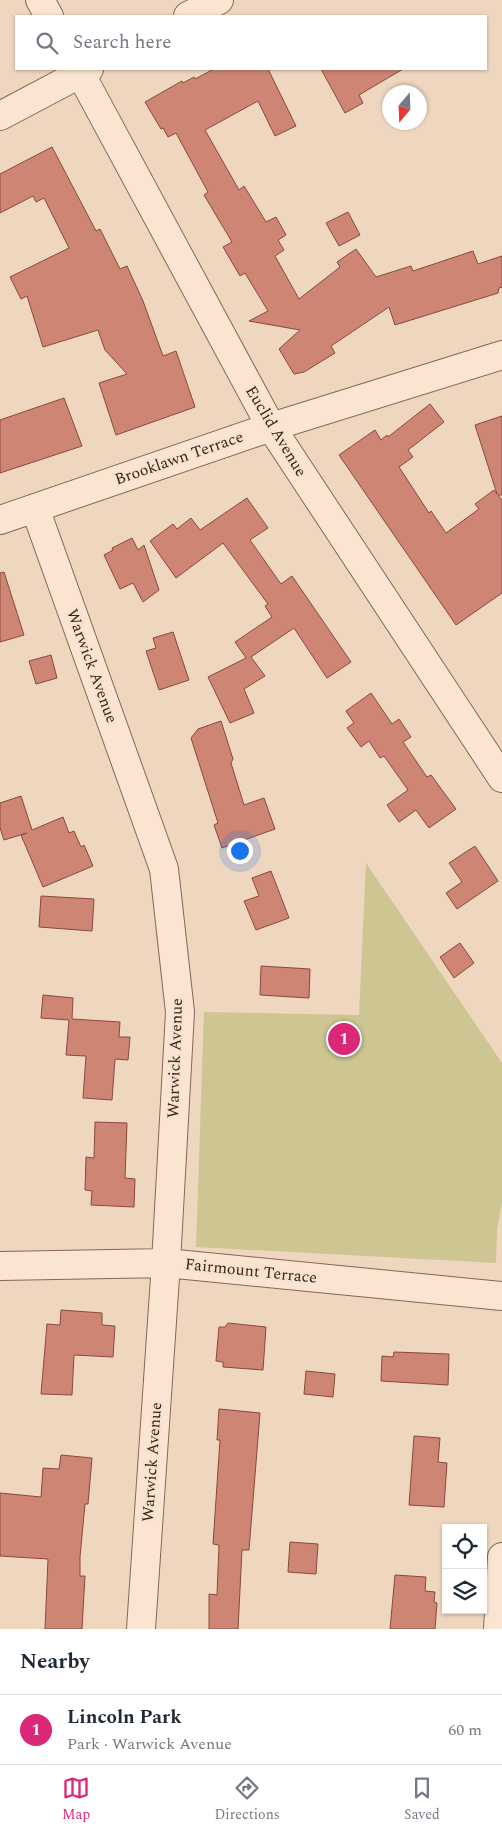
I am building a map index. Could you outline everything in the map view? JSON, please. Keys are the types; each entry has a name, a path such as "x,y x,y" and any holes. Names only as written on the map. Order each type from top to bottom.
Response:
{"street":[{"path":"40,0 48,15"},
{"path":"190,15 219,0"},
{"path":"0,116 82,70"},
{"name":"Euclid Avenue","path":"82,70 270,427 502,778"},
{"name":"Brooklawn Terrace","path":"0,520 270,427 502,355"},
{"name":"Warwick Avenue","path":"35,508 164,869 180,1012 166,1263 141,1629"},
{"name":"Fairmount Terrace","path":"0,1266 166,1263 502,1296"},
{"path":"498,1629 502,1557"}],"shaded area":[{"path":"366,863 502,1063 502,1203 497,1230 496,1263 196,1247 204,1012 359,1015"}],"building":[{"path":"212,70 268,70 296,126 275,136 258,101 205,130 239,190 244,186 266,222 276,217 286,235 278,240 284,250 275,256 299,299 340,267 337,262 356,249 376,277 411,266 413,271 473,251 478,264 502,256 502,287 499,288 498,293 395,325 389,307 331,346 335,353 304,372 294,374 279,349 300,330 249,321 268,311 245,273 240,276 223,247 232,242 204,195 208,192 176,133 168,137 145,102 182,81 183,83 194,77 195,79"},
{"path":"322,70 401,70 359,95 363,103 345,113"},
{"path":"52,147 96,231 100,229 120,269 127,266 143,301 163,356 176,351 195,407 116,435 99,383 127,374 105,350 98,330 43,347 27,296 21,299 10,277 69,248 44,198 36,202 33,196 0,213 0,174"},
{"path":"348,212 360,235 339,246 326,223"},
{"path":"64,398 82,446 0,473 0,420"},
{"path":"430,404 444,422 408,450 413,457 399,467 429,513 431,511 446,533 479,509 475,504 494,490 497,494 475,425 502,416 502,495 498,495 502,500 502,593 456,625 339,455 375,430 381,440 387,435 388,437"},
{"path":"247,498 268,528 250,540 281,584 292,576 351,662 327,678 294,628 251,657 265,676 244,689 254,713 230,723 208,677 246,658 235,642 272,617 265,606 268,604 223,543 176,578 150,541 173,524 177,529 191,518 200,530"},
{"path":"132,538 138,550 144,545 159,590 143,602 133,583 120,589 104,555 113,550 112,548"},
{"path":"4,572 24,635 0,642 0,573"},
{"path":"173,632 189,680 159,690 146,651 156,648 153,638"},
{"path":"51,655 57,678 36,684 29,661"},
{"path":"371,693 392,724 399,719 411,737 403,742 427,777 431,775 456,809 429,828 416,810 399,822 387,805 408,790 384,756 380,758 369,741 361,747 347,728 354,723 346,711"},
{"path":"221,721 233,759 231,763 244,805 264,798 275,829 222,848 214,825 218,823 191,738 198,729"},
{"path":"21,796 32,830 63,817 69,833 74,831 81,847 84,845 93,866 43,887 21,835 27,833 4,840 0,828 0,803"},
{"path":"475,846 498,881 457,909 446,893 462,882 449,863"},
{"path":"271,871 289,918 256,930 244,901 259,896 252,878"},
{"path":"41,896 94,899 92,931 39,927"},
{"path":"460,943 474,963 454,978 440,957"},
{"path":"261,966 310,969 309,998 260,995"},
{"path":"43,995 73,998 72,1019 120,1022 119,1037 130,1037 128,1060 115,1059 112,1100 83,1098 86,1056 66,1055 69,1020 41,1018"},
{"path":"95,1122 127,1123 125,1178 135,1179 134,1207 91,1205 92,1191 85,1190 86,1157 94,1158"},
{"path":"61,1310 102,1313 102,1325 115,1326 113,1357 74,1355 72,1395 41,1394 47,1324 60,1325"},
{"path":"228,1323 266,1327 263,1370 223,1367 223,1362 216,1361 219,1327 225,1327"},
{"path":"394,1352 449,1354 448,1385 381,1381 382,1356 393,1357"},
{"path":"306,1371 335,1374 333,1397 304,1394"},
{"path":"219,1409 260,1413 249,1550 242,1550 238,1629 209,1629 209,1594 217,1595 219,1545 213,1544 220,1440 217,1440"},
{"path":"414,1436 440,1438 438,1462 447,1463 444,1507 409,1505"},
{"path":"61,1455 92,1458 88,1504 85,1504 80,1557 80,1576 85,1576 82,1629 45,1629 48,1559 0,1556 0,1493 41,1497 43,1468 59,1469"},
{"path":"290,1542 318,1544 316,1574 288,1572"},
{"path":"395,1575 426,1577 425,1591 435,1592 434,1602 437,1603 435,1629 390,1629"}],"place":[{"name":"Lincoln Park","path":"344,1039"}]}
